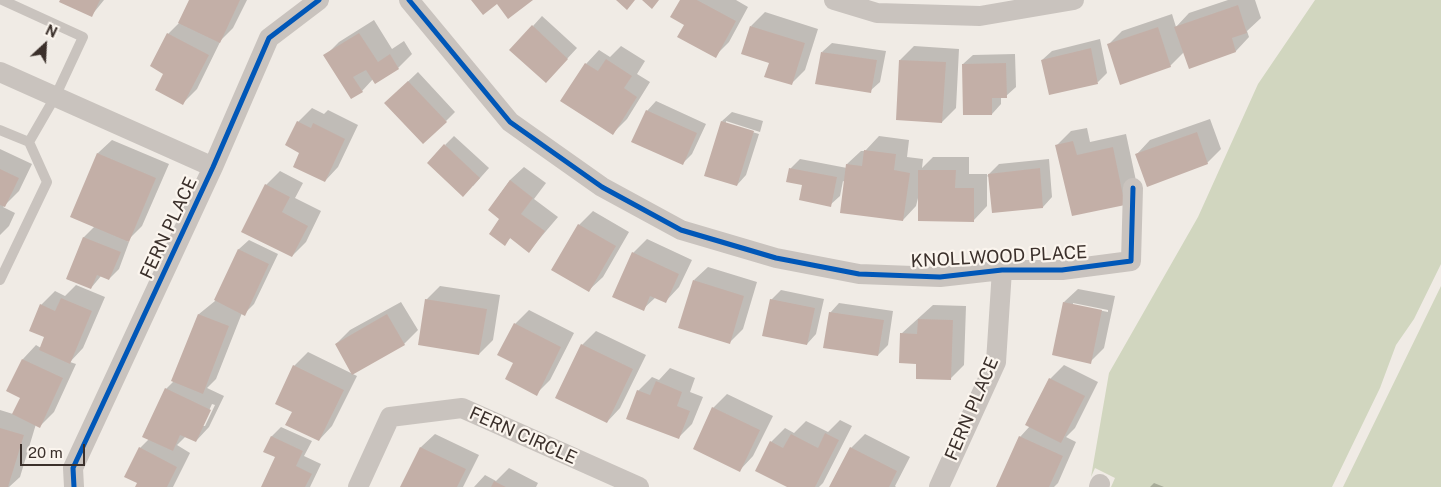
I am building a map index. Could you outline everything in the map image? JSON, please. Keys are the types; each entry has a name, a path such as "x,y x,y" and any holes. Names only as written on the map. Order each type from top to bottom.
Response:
{"street":[{"name":"FERN PLACE","path":"74,487 72,468 213,167 269,38 319,0"},
{"name":"KNOLLWOOD PLACE","path":"408,0 510,122 602,187 681,230 776,258 859,274 940,277 1002,270 1062,270 1131,261 1133,188"},
{"path":"834,0 877,13 980,16 1074,0"},
{"path":"0,72 213,167"},
{"name":"FERN PLACE","path":"939,487 996,362 1002,270"},
{"name":"FERN CIRCLE","path":"358,487 390,417 462,408 639,487"}],"lane":[{"path":"2,0 83,37 55,97 30,142"},
{"path":"0,130 30,142 47,182 0,280"}],"green space":[{"path":"1315,0 1441,0 1441,264 1414,319 1396,345 1380,388 1332,487 1111,487 1115,478 1095,468 1091,477 1109,373 1198,217 1258,84"},
{"path":"1441,286 1441,487 1343,487"}],"building":[{"path":"60,0 100,0 92,17 59,2"},
{"path":"189,0 240,0 220,43 178,23"},
{"path":"471,0 533,0 508,19 497,4 483,15"},
{"path":"616,0 635,0 627,10"},
{"path":"642,0 659,0 652,9"},
{"path":"680,0 697,0 736,21 716,58 677,37 684,25 670,17"},
{"path":"1238,5 1247,33 1232,38 1236,52 1189,69 1174,27"},
{"path":"532,25 568,59 546,83 509,50"},
{"path":"750,26 805,43 792,85 764,77 769,63 741,54"},
{"path":"1158,27 1171,67 1120,85 1107,44"},
{"path":"167,33 209,55 183,105 155,90 163,74 150,66"},
{"path":"359,33 378,62 390,54 399,69 375,84 366,70 353,77 363,92 351,99 323,55"},
{"path":"1091,48 1098,84 1049,95 1041,60"},
{"path":"821,52 877,60 871,93 815,84"},
{"path":"606,59 632,76 624,88 637,97 613,135 560,101 585,63 598,71"},
{"path":"899,60 946,62 942,123 896,120"},
{"path":"1006,63 1007,98 992,98 992,115 963,115 962,64"},
{"path":"408,81 447,122 423,144 384,103"},
{"path":"646,110 697,133 683,165 631,142"},
{"path":"297,121 311,128 313,123 345,139 325,182 293,167 299,153 285,145"},
{"path":"721,121 754,131 737,186 704,176"},
{"path":"1197,132 1208,164 1147,187 1135,154"},
{"path":"1073,141 1077,155 1113,147 1125,205 1072,216 1055,145"},
{"path":"444,144 480,178 463,197 427,163"},
{"path":"864,150 896,154 894,170 910,173 903,221 840,213 846,164 862,166"},
{"path":"97,153 156,178 129,242 70,217"},
{"path":"789,168 837,177 831,207 799,200 802,185 786,182"},
{"path":"1040,168 1043,208 992,213 988,174"},
{"path":"0,169 19,178 5,207 0,205"},
{"path":"918,170 956,170 955,188 974,188 974,222 918,221"},
{"path":"510,180 533,198 521,214 545,231 529,253 510,238 505,246 489,234 499,219 488,210"},
{"path":"265,184 290,197 282,212 308,226 292,257 241,232"},
{"path":"578,224 616,246 589,292 551,270"},
{"path":"83,237 121,252 109,280 97,275 91,289 66,279"},
{"path":"238,249 269,264 245,316 214,300"},
{"path":"632,252 679,274 666,303 650,296 644,311 612,297"},
{"path":"693,280 744,296 730,344 678,328"},
{"path":"61,298 92,311 70,364 39,350 44,337 29,331 40,304 55,311"},
{"path":"425,299 487,309 479,355 418,345"},
{"path":"770,299 815,308 807,345 762,336"},
{"path":"1063,302 1102,310 1091,364 1052,355"},
{"path":"829,312 884,320 878,356 823,348"},
{"path":"198,314 229,326 203,394 171,381"},
{"path":"387,314 405,345 352,375 335,344"},
{"path":"918,319 953,320 951,380 916,379 916,364 899,363 900,333 917,334"},
{"path":"514,323 561,347 537,396 505,379 513,363 497,355"},
{"path":"581,344 633,369 607,423 555,398"},
{"path":"22,359 63,378 40,428 12,414 20,398 6,391"},
{"path":"293,365 344,390 319,441 285,425 292,412 275,404"},
{"path":"1049,378 1085,396 1061,443 1025,425"},
{"path":"656,381 682,392 677,406 690,411 679,439 626,419 637,390 650,395"},
{"path":"165,388 211,410 196,442 180,435 173,451 142,437"},
{"path":"712,407 760,430 740,472 693,449"},
{"path":"0,428 24,435 8,487 0,487"},
{"path":"825,433 839,440 815,487 787,487 755,471 770,441 783,448 791,434 818,448"},
{"path":"271,436 303,451 296,466 312,474 305,487 261,487 275,457 263,452"},
{"path":"1019,436 1063,456 1049,487 996,487"},
{"path":"139,447 177,467 167,487 135,487 137,483 124,477"},
{"path":"420,447 466,469 457,487 400,487"},
{"path":"850,447 897,471 889,487 829,487"},
{"path":"494,481 506,487 491,487"}],"cycle path":[{"path":"74,487 73,468 213,167 269,38 319,0"},
{"path":"409,0 510,122 602,187 681,230 776,258 859,274 940,277 1002,270 1062,270 1131,261 1133,188"}]}
